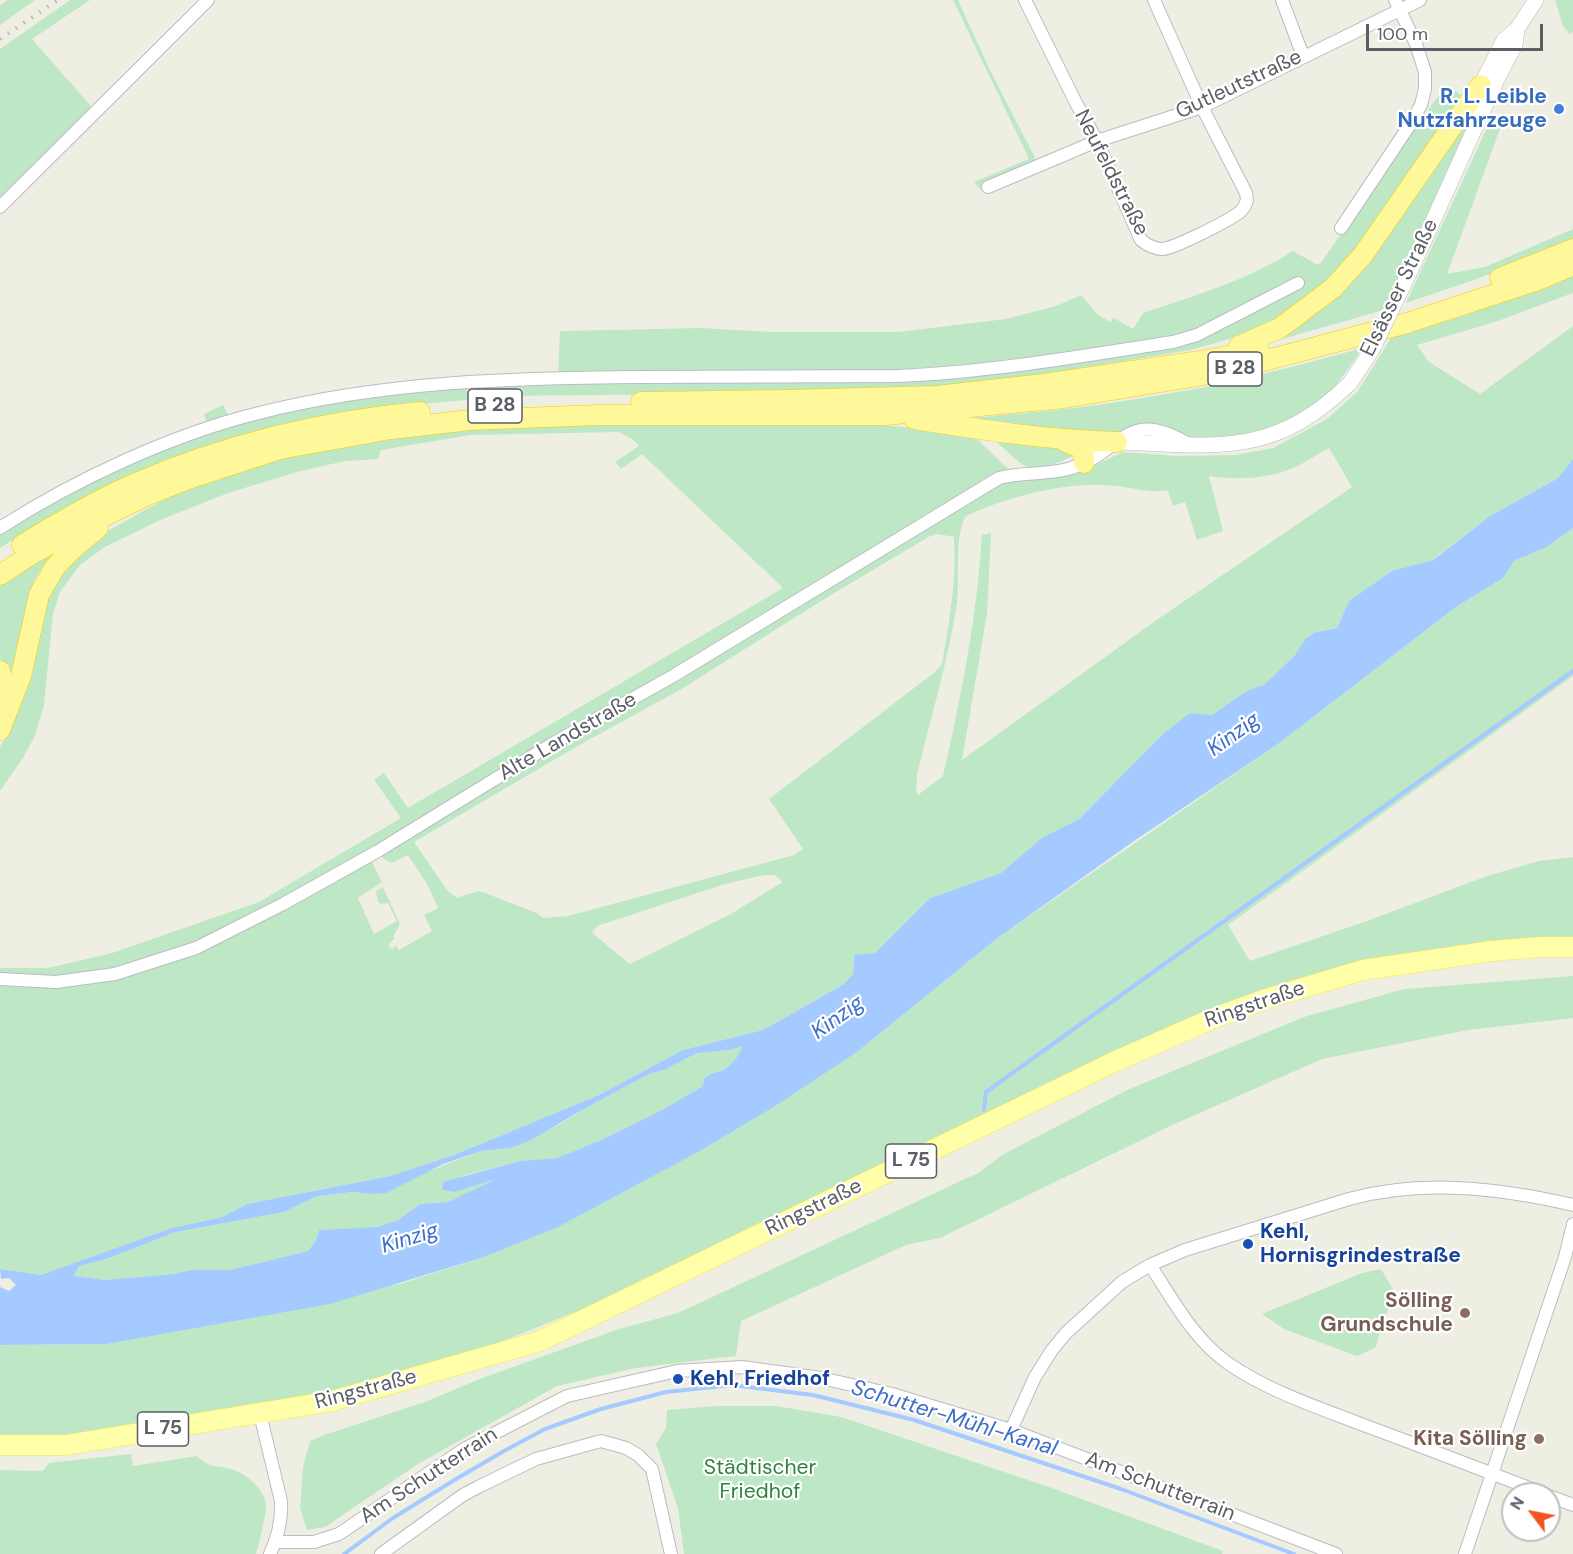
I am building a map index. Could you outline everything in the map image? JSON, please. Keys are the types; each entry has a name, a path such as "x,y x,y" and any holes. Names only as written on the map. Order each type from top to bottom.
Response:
{"highway":[{"path":"1200,361 1280,328 1333,288 1363,255 1485,92"},
{"name":"B 28","path":"0,559 78,512 133,484 187,463 278,435 387,415 494,406 572,402 937,396 1044,384 1249,352 1385,317 1516,273 1573,249"},
{"name":"B 28","path":"0,575 81,526 147,495 280,449 391,429 516,417 885,415 1064,398 1222,372 1407,323 1538,280 1573,265"},
{"path":"885,415 1062,440 1117,442"},
{"path":"1062,440 1083,449 1084,463"},
{"path":"4,722 21,676 39,595 55,567 82,541 147,495"},
{"path":"0,671 5,689 4,722"}],"main road":[{"name":"Ringstraße","path":"260,1414 332,1401 540,1341 1116,1060 1162,1039 1258,1002 1363,970 1492,951 1573,947"},
{"name":"L 75","path":"0,1445 66,1445 260,1414"}],"street":[{"path":"0,207 208,0"},
{"name":"Neufeldstraße","path":"1025,0 1097,141 1141,240 1153,248 1162,249 1172,246 1241,211 1248,200 1202,107"},
{"path":"1154,0 1202,107"},
{"path":"1282,0 1303,56"},
{"name":"Gutleutstraße","path":"988,187 1097,141 1202,107 1303,56 1362,30 1397,4 1420,0"},
{"name":"Elsässer Straße","path":"1117,442 1192,446 1241,443 1278,434 1316,413 1350,383 1372,350 1414,263 1485,92 1504,40 1517,29 1532,1"},
{"path":"1341,228 1409,126 1421,105 1425,89 1425,72 1416,44 1397,4"},
{"path":"0,528 70,488 156,447 215,426 299,404 371,391 488,381 558,378 899,376 983,370 1173,342 1197,335 1299,283"},
{"name":"Alte Landstraße","path":"0,979 56,982 115,974 196,948 283,904 378,851 552,744 673,676 978,489 1007,476 1066,469 1084,463 1117,442"},
{"path":"1011,1430 1035,1377 1046,1358 1066,1333 1122,1282 1150,1265 1185,1250 1373,1192 1402,1188 1460,1188 1536,1196 1573,1205"},
{"path":"1465,1554 1569,1258 1573,1224"},
{"path":"1150,1265 1187,1322 1228,1363 1273,1388 1313,1406 1515,1482"},
{"name":"Am Schutterrain","path":"276,1542 314,1542 339,1534 464,1449 567,1396 677,1371 742,1367 821,1378 892,1394 1011,1430 1336,1554"},
{"path":"260,1414 282,1512 276,1542 270,1554"},
{"path":"381,1554 463,1495 480,1486 536,1459 601,1441 626,1448 652,1469 671,1554"}],"green space":[{"path":"8,0 35,0 0,25 0,5"},
{"path":"70,0 90,0 32,39 97,113 0,209 0,49"},
{"path":"953,0 958,0 990,70 1037,162 980,189 974,182 1029,159"},
{"path":"1555,0 1573,0 1573,32 1570,34 1563,26"},
{"path":"1446,85 1477,105 1384,310 1261,345 1255,332 1190,350 1012,380 958,386 869,392 507,396 362,410 22,534 0,548 0,530 70,489 209,429 204,414 223,405 232,422 372,393 558,378 560,331 702,328 770,332 898,332 1006,319 1056,306 1081,295 1097,314 1110,322 1114,318 1133,329 1143,313 1239,279 1293,251 1320,264"},
{"path":"1494,113 1504,118 1447,274 1485,267 1573,229 1573,242 1477,279 1406,303"},
{"path":"1573,275 1573,293 1495,322 1417,345 1429,362 1480,394 1573,326 1573,459 1558,478 1490,516 1432,560 1391,572 1349,601 1337,628 1316,632 1306,638 1295,655 1265,684 1245,692 1212,715 1190,713 1165,732 1079,819 1043,837 1001,873 930,898 875,953 854,956 853,974 844,984 763,1030 683,1050 599,1095 454,1155 390,1176 247,1204 222,1217 165,1231 41,1275 0,1269 0,968 48,968 112,953 259,902 401,818 374,780 384,773 408,808 783,588 642,454 621,469 615,462 639,446 631,438 619,432 471,435 381,450 378,459 345,461 297,472 228,493 160,520 105,547 80,565 60,592 53,614 44,705 35,736 0,791 0,747 14,718 42,615 54,582 95,538 176,493 312,447 488,424 880,425 937,430 977,439 1009,470 1029,479 1063,476 1085,470 1123,452 1177,456 1236,455 1273,448 1327,419 1358,391 1391,338 1460,317","holes":["1329,448 1352,487 1158,619 962,760 987,613 991,533 982,535 967,657 943,776 918,795 917,774 944,668 957,603 958,547 965,517 1013,498 1068,487 1106,485 1150,491 1166,490 1173,506 1185,502 1197,540 1223,531 1209,476 1259,477 1279,473 1304,463","938,534 954,537 950,617 942,664 935,672 769,799 803,849 794,855 568,916 544,918 483,892 478,891 457,898 447,890 414,842 576,747 683,688 930,536","378,851 384,859 391,863 408,855 427,884 438,908 424,915 432,931 399,950 396,945 392,949 388,945 395,938 393,937 400,924 383,887 376,891 378,902 388,903 397,921 374,934 358,898 382,882 369,856","764,875 775,875 783,882 729,915 630,964 592,933 597,926 725,884"]},
{"path":"1363,348 1332,391 1296,418 1253,434 1193,440 1178,431 1151,425 1129,428 1113,436 962,419 1079,407 1175,393 1256,376"},
{"path":"991,437 1071,448 1077,454 1052,465 1032,468 1020,462"},
{"path":"1573,528 1573,676 1228,925 1250,961 1367,921 1487,876 1539,861 1573,857 1573,940 1335,973 620,1294 491,1346 341,1389 264,1404 145,1426 58,1436 0,1439 0,1345 106,1344 403,1283 484,1257 556,1228 857,1052 995,940 1278,744 1456,607 1503,578 1514,561 1547,547"},
{"path":"55,549 35,579 28,598 11,692 6,667 0,658 0,582"},
{"path":"1573,976 1573,1018 1468,1030 1322,1059 1168,1127 940,1238 906,1245 741,1321 736,1356 636,1368 557,1386 418,1464 325,1527 307,1530 300,1508 303,1467 310,1441 425,1402 482,1378 619,1329 678,1313 980,1172 1002,1155 1127,1090 1304,1017 1404,989"},
{"path":"743,1045 738,1056 730,1065 704,1077 703,1086 662,1110 601,1140 557,1158 520,1161 462,1176 442,1190 455,1192 503,1176 448,1202 420,1204 398,1220 378,1228 319,1230 316,1240 308,1251 230,1270 191,1270 173,1274 105,1280 74,1276 79,1266 106,1259 176,1232 284,1212 317,1196 353,1192 369,1194 481,1151 511,1148 560,1124 649,1074 664,1070 697,1053 730,1050"},
{"path":"1381,1269 1394,1291 1375,1348 1357,1356 1284,1329 1262,1314 1362,1273"},
{"name":"Städtischer Friedhof","path":"715,1406 776,1406 841,1417 1052,1488 1223,1551 1222,1554 684,1554 678,1508 656,1444 666,1428 667,1410"},
{"path":"131,1454 133,1466 197,1456 209,1464 231,1469 248,1478 262,1492 266,1504 263,1529 256,1554 0,1554 0,1470 43,1471 49,1463"}],"water":[{"name":"Kinzig","path":"1573,459 1573,528 1547,547 1514,561 1503,578 1456,607 1278,744 1134,841 995,940 857,1052 772,1108 696,1153 556,1228 484,1257 330,1304 106,1344 0,1345 0,1287 9,1291 16,1285 9,1278 1,1279 0,1269 41,1275 169,1229 222,1217 247,1204 390,1176 454,1155 599,1095 683,1050 763,1030 844,984 853,974 854,955 875,953 930,898 1001,873 1043,837 1079,819 1165,732 1190,713 1212,715 1245,692 1265,684 1295,655 1306,638 1316,632 1337,628 1349,601 1392,571 1433,560 1490,516 1558,478","holes":["742,1046 735,1060 726,1068 704,1078 703,1086 662,1110 601,1140 557,1158 520,1161 443,1182 442,1190 455,1192 496,1179 448,1202 420,1204 398,1220 378,1227 319,1230 316,1240 308,1251 230,1270 191,1270 173,1274 105,1280 74,1276 79,1266 106,1259 176,1232 284,1212 317,1196 353,1192 386,1193 443,1164 481,1151 511,1148 531,1140 649,1074 664,1070 697,1053 730,1050"]}],"waterway":[{"path":"984,1110 986,1092 1573,671"},
{"name":"Schutter-Mühl-Kanal","path":"344,1554 393,1518 456,1479 545,1429 601,1409 666,1392 732,1385 813,1395 914,1420 1121,1489 1294,1554"}],"railway":[{"path":"0,39 58,0"}],"place":[{"name":"R. L. Leible Nutzfahrzeuge","path":"1559,109"},
{"name":"Kehl, Hornisgrindestraße","path":"1248,1244"},
{"name":"Sölling Grundschule","path":"1465,1313"},
{"name":"Kehl, Friedhof","path":"678,1379"},
{"name":"Kita Sölling","path":"1539,1439"}]}
